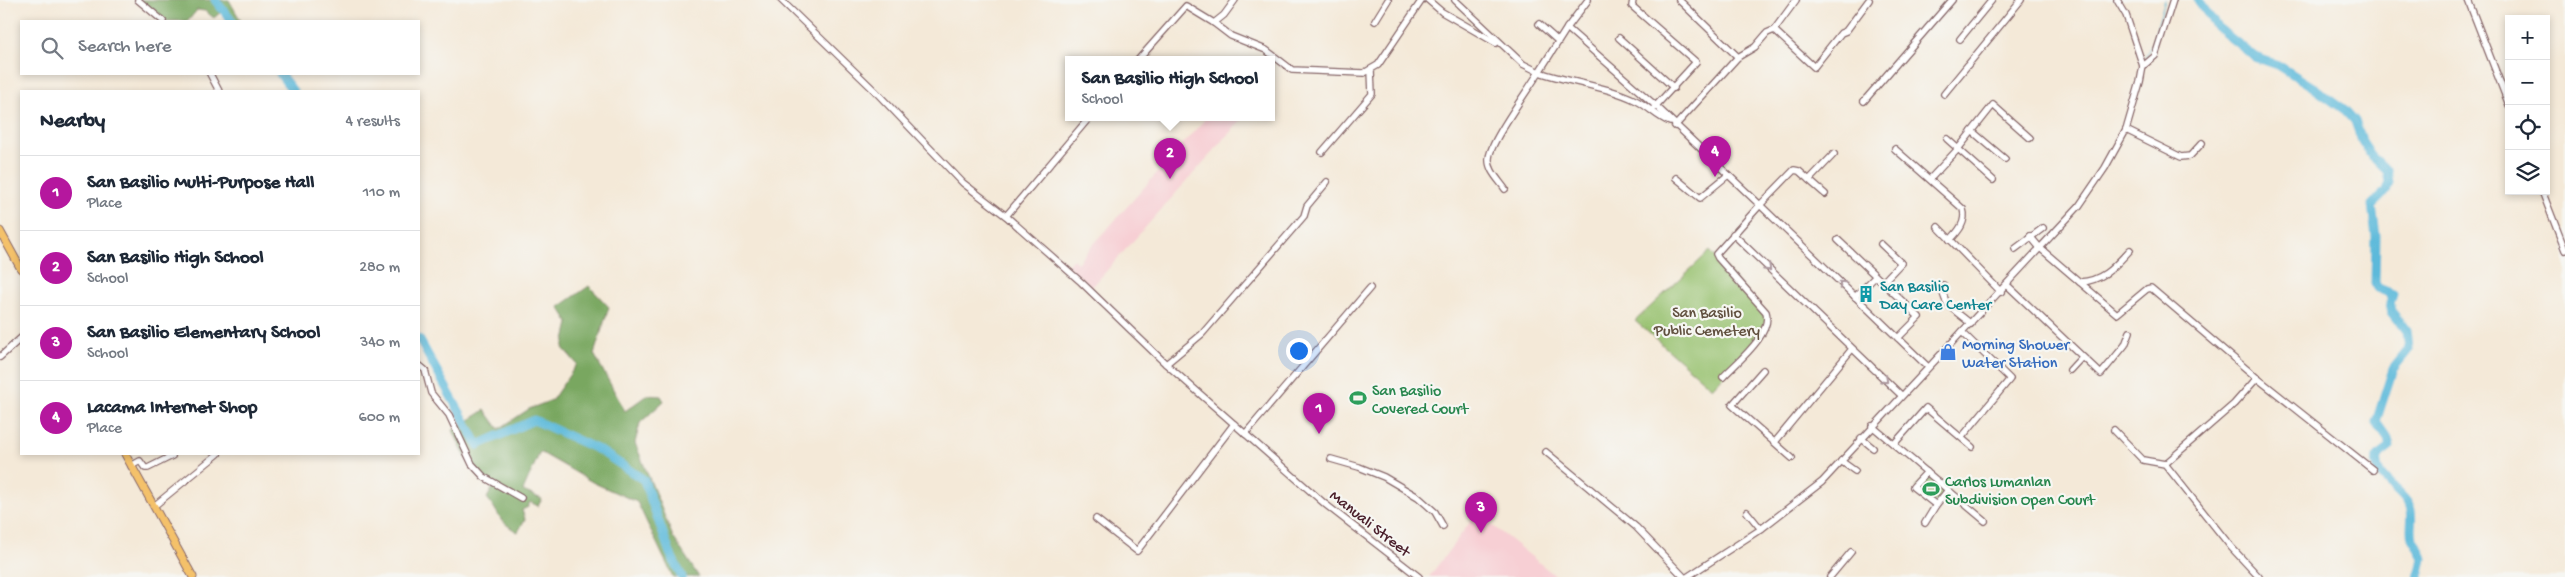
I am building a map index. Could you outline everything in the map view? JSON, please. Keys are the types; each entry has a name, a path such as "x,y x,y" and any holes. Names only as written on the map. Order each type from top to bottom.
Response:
{"main road":[{"path":"0,231 20,267"},
{"path":"125,455 193,577"}],"street":[{"path":"138,0 162,20"},
{"name":"Manuali Street","path":"781,0 876,90 963,183 1006,216 1081,282 1166,364 1307,488 1419,577"},
{"path":"1214,23 1224,15 1236,0"},
{"path":"1375,21 1388,0"},
{"path":"1275,57 1292,70 1353,74 1371,70 1378,65 1422,0"},
{"path":"1428,0 1448,16 1503,46"},
{"path":"1455,0 1523,64 1539,72 1623,95 1637,101 1673,124"},
{"path":"1505,189 1490,168 1490,152 1509,118 1558,41 1588,0"},
{"path":"1633,0 1632,6 1696,61 1674,88 1651,111"},
{"path":"1679,0 1738,57"},
{"path":"1673,124 1738,57 1755,47 1766,33 1774,30 1796,0"},
{"path":"1774,30 1814,67 1841,33 1846,31 1869,0"},
{"path":"1864,101 1952,0"},
{"path":"1960,39 1992,0"},
{"path":"1944,94 2022,0"},
{"path":"1546,452 1636,527 1686,577 1761,530 1807,496 1962,332 1998,289 2007,285 2038,246 2084,199 2105,168 2126,130 2143,66 2126,15 2117,0"},
{"path":"2143,66 2155,56 2172,0"},
{"path":"2468,0 2505,95"},
{"path":"1142,56 1186,6 1236,38 1266,50 1274,56"},
{"path":"1539,24 1558,41"},
{"path":"1567,28 1656,106 1928,366"},
{"path":"1620,38 1674,88"},
{"path":"1322,152 1372,94 1371,70"},
{"path":"211,75 218,90"},
{"path":"1930,178 1958,149 1993,105 2030,138"},
{"path":"1006,216 1086,121"},
{"path":"2126,130 2180,157 2190,156 2202,143"},
{"path":"1972,131 2005,159"},
{"path":"1947,139 1993,180"},
{"path":"1895,149 1930,178 1964,212 1962,227 1950,240"},
{"path":"1809,180 1834,154"},
{"path":"1723,377 1758,340 1768,323 1766,312 1717,256 1718,250 1794,170 1799,171 1825,194"},
{"path":"1676,178 1700,198 1728,176"},
{"path":"1166,364 1202,334 1304,216 1307,206 1327,182"},
{"path":"2544,195 2565,250"},
{"path":"1938,227 1998,289"},
{"path":"2015,249 2043,228"},
{"path":"1733,234 1901,395"},
{"path":"2030,236 2038,246 2117,314 2147,289 2152,288 2257,378 2374,470"},
{"path":"1838,240 1918,318 1898,338"},
{"path":"1881,244 1901,263 1882,283"},
{"path":"2079,282 2099,279 2116,266 2130,250"},
{"path":"1855,297 1875,277"},
{"path":"1942,285 1942,294 1945,302 1969,322"},
{"path":"2007,285 2082,357 2099,377 2125,345 2130,332"},
{"path":"1246,434 1370,288"},
{"path":"1962,332 2010,379 1962,438"},
{"path":"0,357 20,339"},
{"path":"1775,442 1852,349"},
{"path":"2070,370 2082,357"},
{"path":"420,366 425,370 429,378 430,393 449,415 472,464 484,478 521,498"},
{"path":"1764,370 1732,405 1792,458"},
{"path":"2165,464 2234,404 2257,378"},
{"path":"1894,444 1926,408 1972,447"},
{"path":"1096,519 1137,551 1234,424"},
{"path":"1872,426 1985,522"},
{"path":"2114,430 2143,460 2165,464 2231,547 2259,577"},
{"path":"1861,438 1873,448"},
{"path":"154,506 217,455"},
{"path":"131,466 140,461 147,468 172,456"},
{"path":"1331,459 1384,477 1418,497 1435,512 1443,526"},
{"path":"1841,461 1855,471"},
{"path":"1927,472 1913,487 1936,505"},
{"path":"1925,523 1948,490"},
{"path":"1747,512 1761,530"},
{"path":"1830,577 1851,552"}],"shaded area":[{"path":"1203,121 1240,121 1092,287 1067,265 1073,259 1077,263"},
{"path":"1477,513 1557,577 1429,577"}],"green space":[{"path":"140,0 229,0 240,20 229,20 223,10 214,18 205,11 197,10 189,20 165,20"},
{"name":"San Basilio Public Cemetery","path":"1710,251 1765,313 1767,318 1758,338 1712,388 1635,321"},
{"path":"589,286 609,307 594,354 625,411 647,395 661,396 664,401 640,423 635,443 673,537 699,577 673,577 637,502 594,483 540,452 523,491 542,499 538,506 530,502 528,507 522,510 525,519 518,532 511,528 503,521 487,498 494,485 479,474 468,462 453,430 485,410 499,429 529,409 552,400 577,364 563,348 569,323 559,307"},
{"name":"Carlos Lumanlan Subdivision Open Court","path":"1926,476 1945,492 1935,503 1916,487"}],"waterway":[{"path":"215,0 231,20"},
{"path":"2145,57 2152,44 2165,0"},
{"path":"2198,0 2217,27 2255,57 2278,65 2345,110 2355,121 2362,141 2371,155 2387,171 2389,182 2386,191 2372,205 2376,236 2375,283 2378,288 2393,294 2390,303 2392,312 2407,331 2409,349 2393,369 2376,422 2388,439 2390,447 2377,457 2377,465 2383,478 2406,500 2410,507 2412,538 2423,558 2419,577"},
{"path":"281,75 292,90"},
{"path":"420,341 478,445 534,420 599,450 644,480 670,553 682,577"}],"place":[{"name":"Lacama Internet Shop","path":"1715,177"},
{"name":"San Basilio High School","path":"1170,179"},
{"name":"San Basilio Day Care Center","path":"1866,294"},
{"name":"Morning Shower Water Station","path":"1948,352"},
{"name":"San Basilio Covered Court","path":"1358,398"},
{"name":"San Basilio Multi-Purpose Hall","path":"1319,434"},
{"name":"Carlos Lumanlan Subdivision Open Court","path":"1931,489"},
{"name":"San Basilio Elementary School","path":"1481,533"}]}
